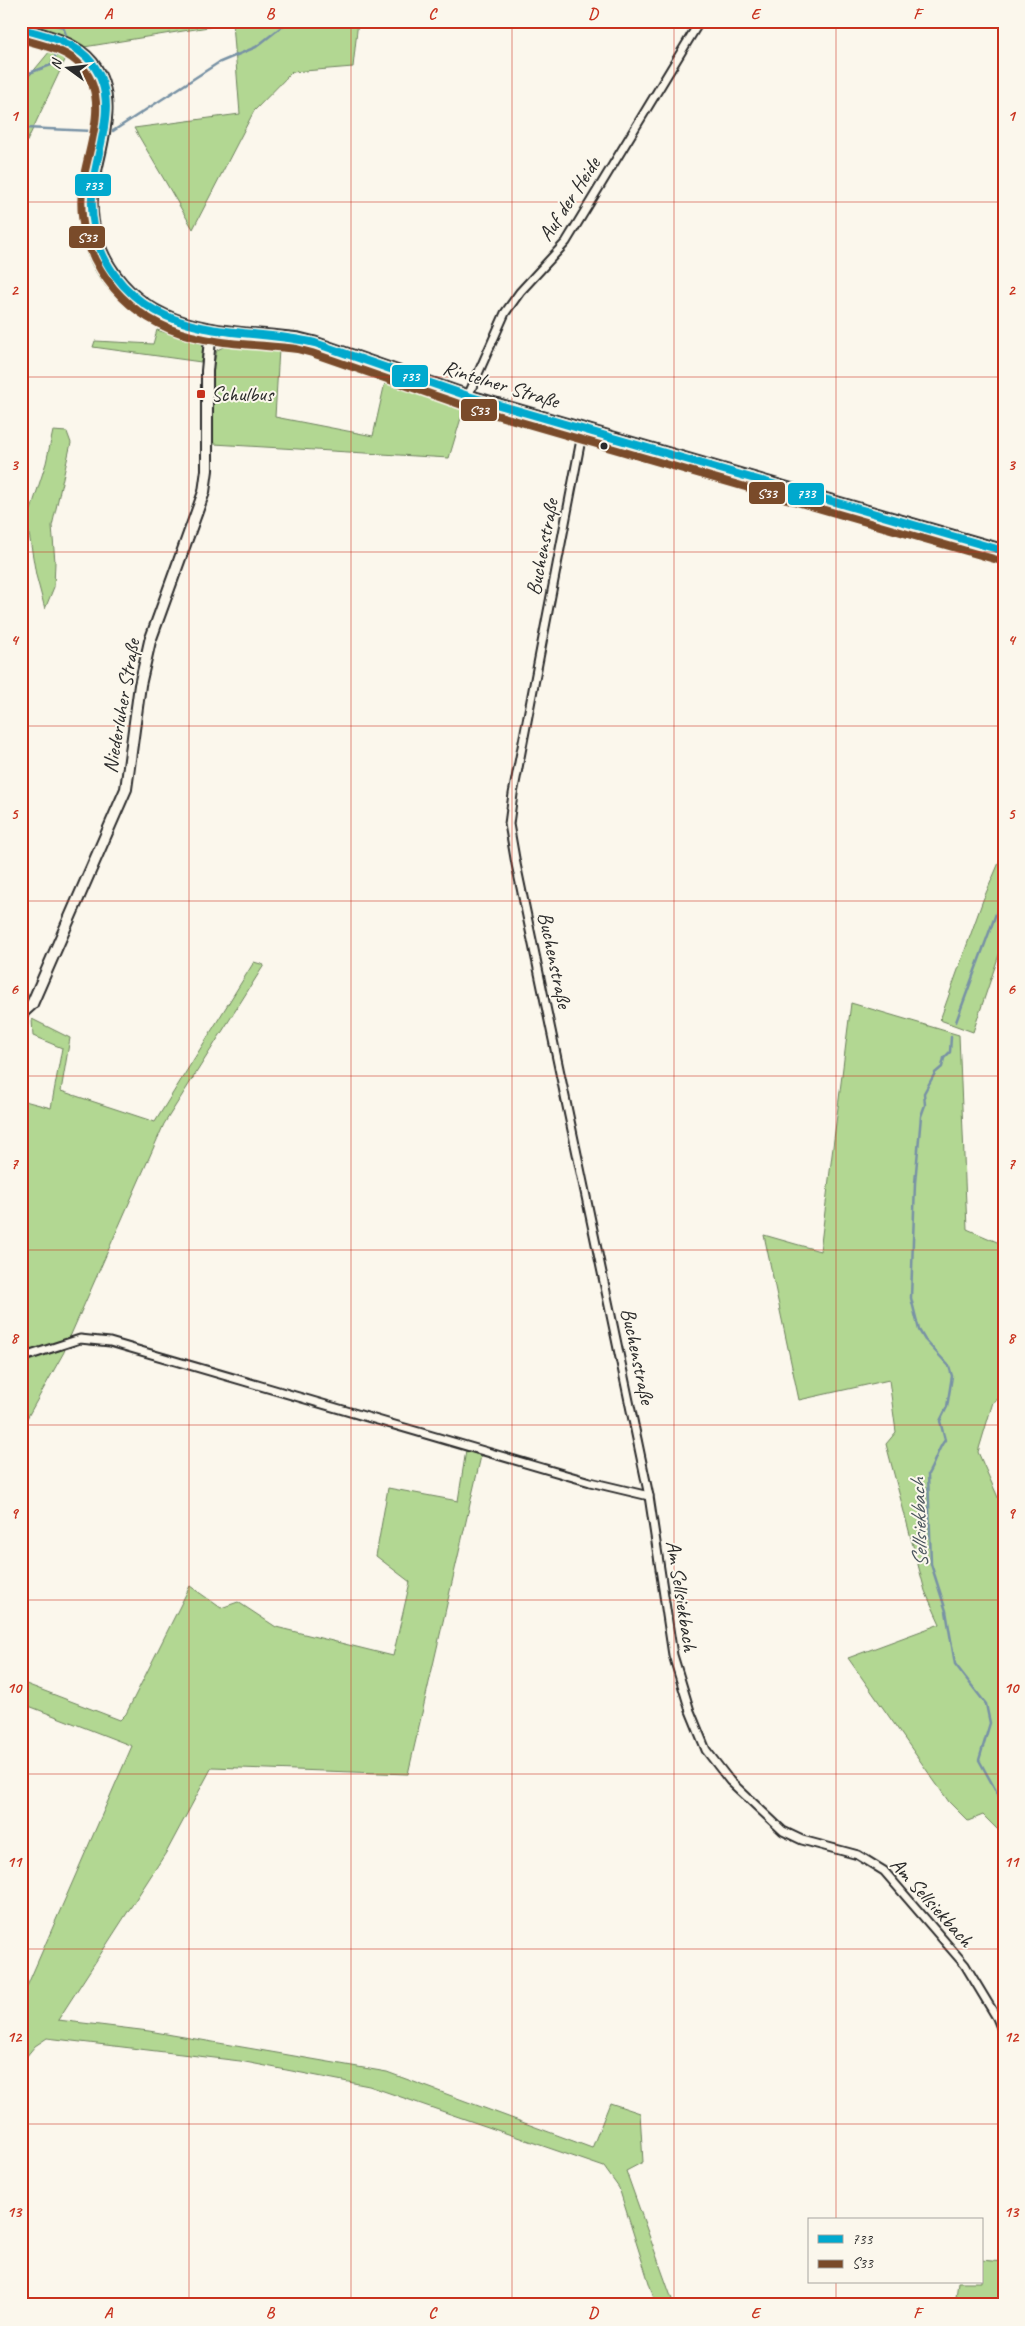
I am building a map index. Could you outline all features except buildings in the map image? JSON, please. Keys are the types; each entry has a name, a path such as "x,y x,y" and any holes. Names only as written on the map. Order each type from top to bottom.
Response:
{"main road":[{"name":"Rintelner Straße","path":"21,29 64,43 85,56 97,71 106,100 106,121 93,184 92,205 98,243 108,266 128,292 143,304 175,320 211,328 291,338 315,344 468,396 1004,551"}],"street":[{"name":"Auf der Heide","path":"468,396 505,313 520,292 566,242 700,21"},
{"name":"Niederluher Straße","path":"21,1014 32,1004 35,998 126,789 140,685 150,641 204,492 207,470 207,371 211,328"},
{"name":"Buchenstraße","path":"583,429 546,616 509,824 649,1496"},
{"path":"21,1358 80,1339 110,1342 590,1482 649,1496"},
{"name":"Am Sellsiekbach","path":"649,1496 673,1655 690,1711 706,1750 730,1782 783,1831 802,1840 858,1855 884,1871 965,1965 997,2018 1004,2035"}],"green space":[{"path":"21,21 358,21 353,67 292,72 254,111 193,229 134,128 240,114 233,23 84,47 67,38 21,25"},
{"path":"50,51 66,58 21,154 21,86"},
{"path":"83,202 91,244 106,276 116,289 146,311 166,322 189,330 200,339 168,330 149,322 137,315 114,296 95,271 83,243 81,216"},
{"path":"157,330 203,344 201,362 93,347 95,341 153,344"},
{"path":"232,343 279,349 275,417 373,436 386,378 402,389 464,408 449,458 214,444 213,439 210,438 209,386 217,350"},
{"path":"53,431 67,432 71,443 52,526 55,562 54,587 45,609 36,575 27,522 46,463"},
{"path":"1004,851 1004,940 973,1032 940,1020 983,900"},
{"path":"254,962 264,965 164,1124 69,1339 21,1355 21,1100 51,1108 62,1048 33,1036 32,1019 70,1038 61,1091 155,1122"},
{"path":"851,1003 959,1035 967,1229 1004,1245 1004,1396 993,1402 978,1452 1004,1511 1004,1836 983,1815 968,1821 949,1802 848,1658 940,1624 925,1591 886,1444 896,1432 889,1380 799,1400 764,1235 820,1251"},
{"path":"65,1349 64,1352 21,1429 21,1362"},
{"path":"466,1450 481,1456 408,1774 212,1767 167,1851 58,2020 149,2031 387,2072 592,2148 610,2103 640,2113 643,2162 626,2171 674,2305 656,2305 619,2188 604,2167 369,2086 240,2061 47,2038 35,2046 21,2063 21,2000 132,1746 21,1703 21,1682 120,1720 126,1714 190,1586 221,1608 238,1602 276,1627 393,1656 410,1582 376,1556 388,1488 458,1501"},
{"path":"982,2260 1004,2262 1004,2305 955,2305 958,2284 982,2284"}],"waterway":[{"path":"39,21 63,27 66,35 64,39"},
{"path":"113,131 218,63 256,47 289,21"},
{"path":"21,76 51,65 61,44"},
{"path":"21,133 25,128 93,131"},
{"name":"Sellsiekbach","path":"956,1022 1004,892"},
{"name":"Sellsiekbach","path":"951,1037 950,1052 944,1058 942,1067 935,1073 924,1093 925,1105 921,1116 915,1183 911,1298 919,1330 925,1340 949,1366 952,1376 947,1407 940,1421 945,1440 928,1474 931,1564 946,1611 955,1664 986,1704 990,1723 979,1760 1000,1798 1004,1801"}],"transit line":[{"name":"733","path":"21,29 59,40 78,50 92,63 100,77 105,92 106,107 105,122 93,184 92,207 95,231 102,253 114,274 133,295 156,311 194,326 315,343 468,396 1004,551"},
{"name":"S33","path":"21,39 70,56 82,67 90,80 95,93 96,108 93,138 83,181 81,205 84,228 91,250 101,270 114,288 130,304 149,318 170,329 201,338 297,349 312,353 465,406 1001,561"}],"place":[{"name":"Schulbus","path":"201,394"}]}
